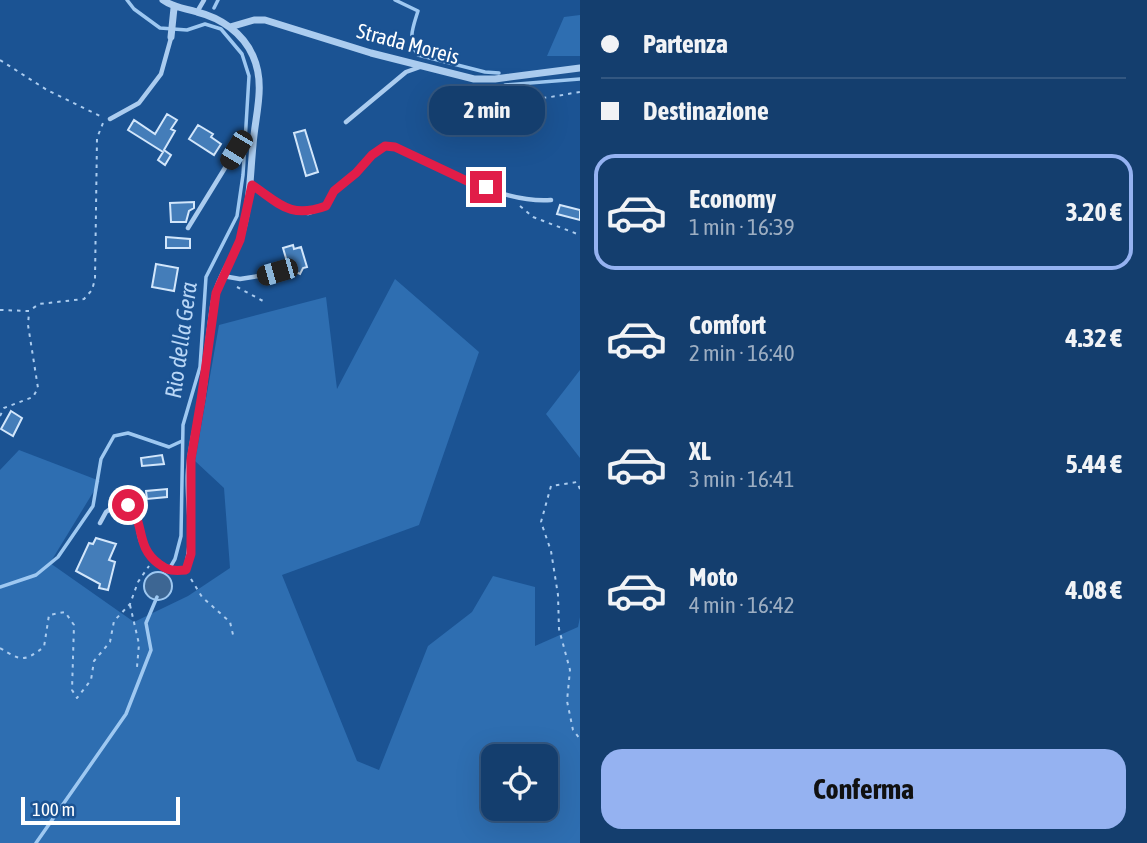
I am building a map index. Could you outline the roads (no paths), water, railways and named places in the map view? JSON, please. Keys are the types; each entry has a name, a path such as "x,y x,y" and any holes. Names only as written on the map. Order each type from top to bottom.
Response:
{"street":[{"path":"158,563 169,570 186,570 191,554 189,475 193,442 216,293 240,240 252,185 249,146 260,91 258,72 242,37 230,27 197,12 174,8 163,0"},
{"path":"171,37 174,8"},
{"name":"Strada Moreis","path":"230,27 254,20 265,20 371,53 474,79 495,79 580,68"}],"lane":[{"path":"197,12 204,0"},
{"path":"110,119 139,103 161,74 171,37"},
{"path":"346,122 406,72 424,66"},
{"path":"188,228 239,148 249,146"},
{"path":"252,185 289,210 308,213 326,206 334,191 385,146 395,147 467,181 531,202 551,200"},
{"path":"223,275 240,279 277,272"},
{"path":"100,523 106,512 117,504 128,505 135,512 141,540 149,556 158,563"}],"waterway":[{"name":"Rio della Gera","path":"127,0 134,9 160,28 187,30 205,24 221,29 242,54 249,76 243,175 237,216 206,277 200,367 183,425 181,536 175,559 168,571"},
{"path":"214,8 218,0"},
{"path":"395,0 418,11 412,39 418,55 499,73"},
{"path":"505,85 580,79"},
{"path":"0,587 36,575 58,557 93,506 101,459 114,436 128,433 169,447 182,441"},
{"path":"36,843 126,714 151,650 146,623 157,597"}]}
